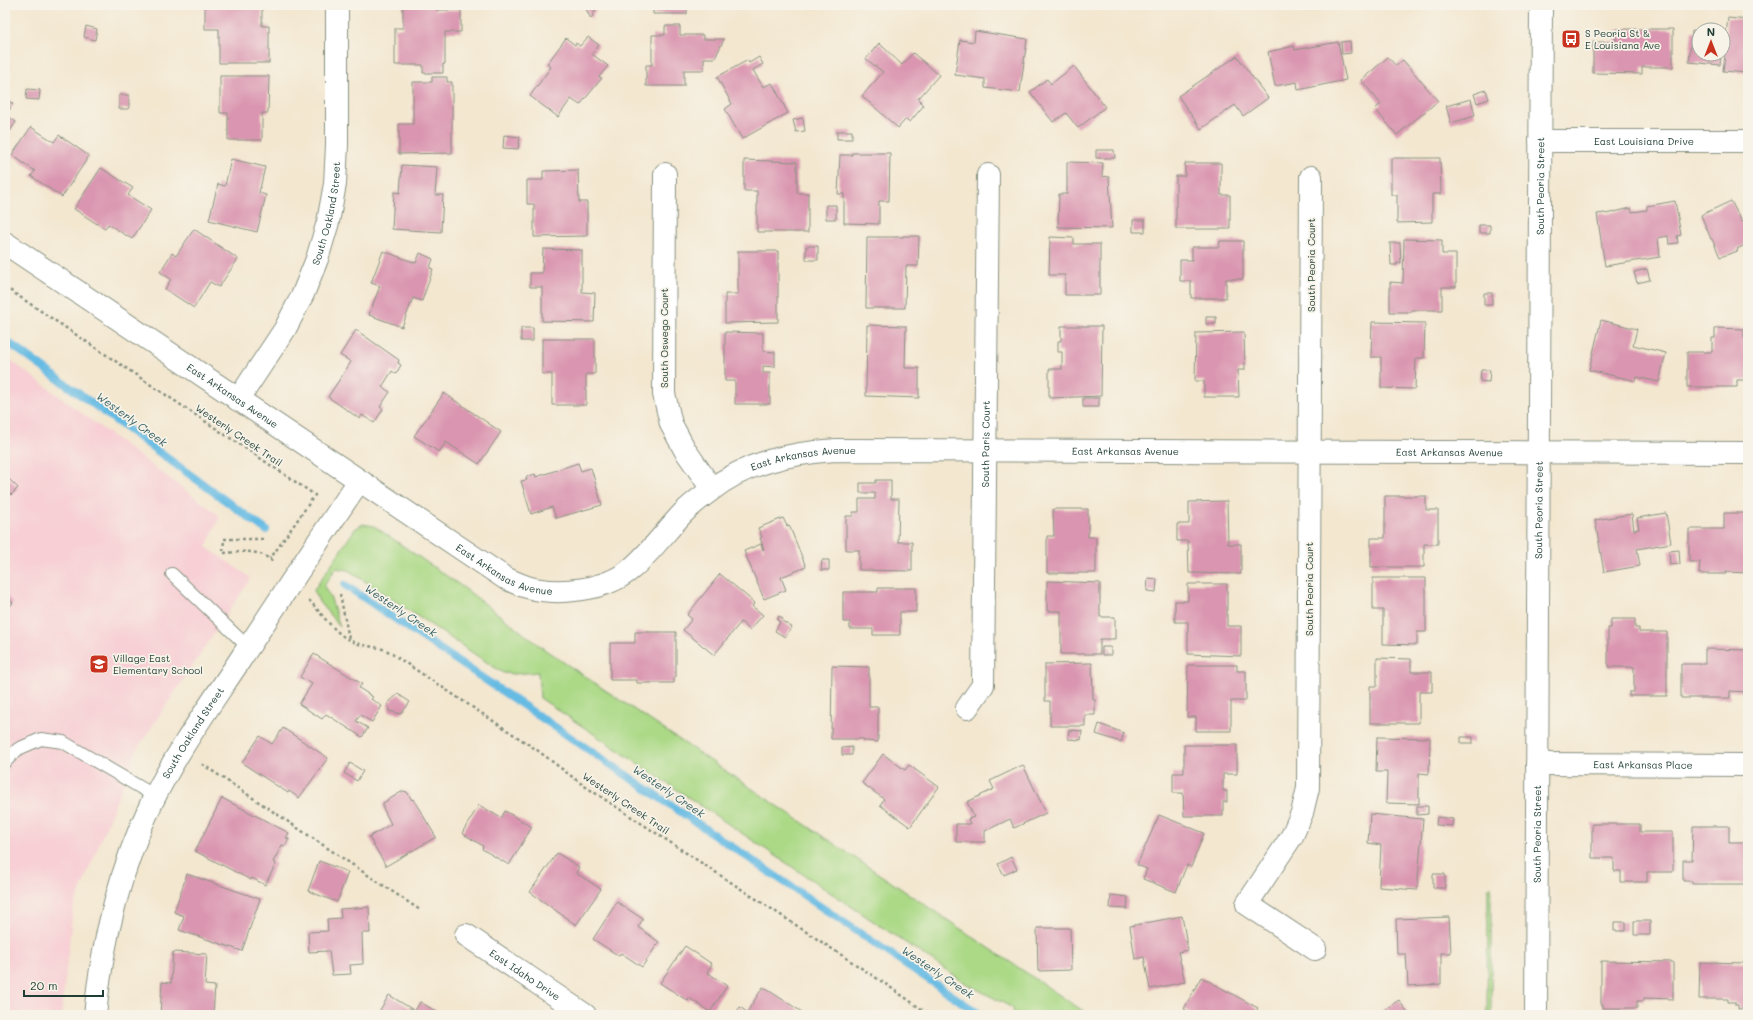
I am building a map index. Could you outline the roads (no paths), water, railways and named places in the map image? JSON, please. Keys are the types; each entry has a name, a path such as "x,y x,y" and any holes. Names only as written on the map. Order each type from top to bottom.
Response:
{"street":[{"name":"South Oakland Street","path":"238,400 285,328 303,294 317,259 328,222 335,184 337,145 337,5"},
{"name":"South Peoria Street","path":"1536,1015 1541,5"},
{"name":"East Louisiana Drive","path":"1540,141 1748,141"},
{"name":"South Oswego Court","path":"665,174 664,394 671,424 685,450 712,489"},
{"name":"South Paris Court","path":"967,708 983,685 988,175"},
{"name":"South Peoria Court","path":"1311,177 1308,788 1302,813 1292,836 1247,904 1315,949"},
{"name":"East Arkansas Avenue","path":"5,243 505,578 528,587 553,591 584,589 608,582 630,570 653,548 684,512 712,489 748,469 773,460 806,452 836,450 1310,453 1748,453"},
{"name":"South Oakland Street","path":"95,1015 97,990 109,926 127,863 155,796 182,746 359,481"},
{"name":"East Arkansas Place","path":"1537,764 1748,765"},
{"name":"East Idaho Drive","path":"466,935 584,1015"}],"lane":[{"path":"172,574 248,647"},
{"path":"5,762 18,749 41,739 63,742 155,796"}],"waterway":[{"name":"Westerly Creek","path":"5,340 266,530"},
{"name":"Westerly Creek","path":"345,585 981,1015"}],"place":[{"name":"S Peoria St & E Louisiana Ave","path":"1571,39"},
{"name":"Village East Elementary School","path":"99,664"}]}
